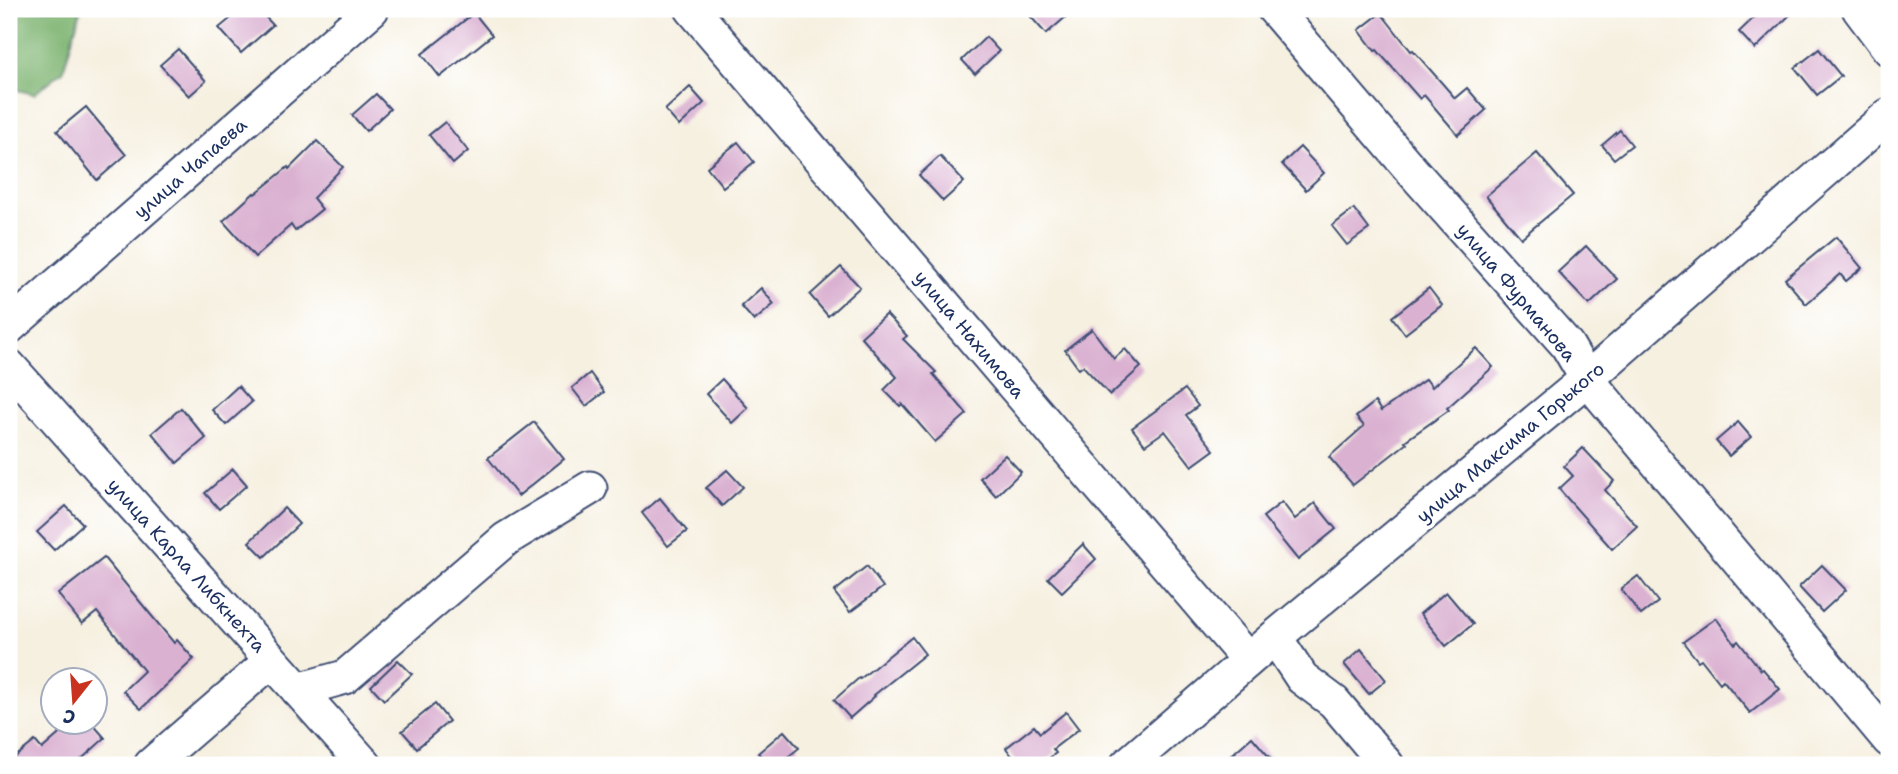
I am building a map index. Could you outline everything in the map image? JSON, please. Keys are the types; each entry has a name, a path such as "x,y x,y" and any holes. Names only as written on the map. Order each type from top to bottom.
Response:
{"street":[{"name":"улица Чапаева","path":"9,327 372,9"},
{"name":"улица Нахимова","path":"692,9 1248,660"},
{"name":"улица Фурманова","path":"1274,9 1413,172 1567,345 1587,379 1889,740"},
{"path":"1859,9 1889,49"},
{"name":"улица Максима Горького","path":"1127,765 1275,637 1587,379 1889,115"},
{"name":"улица Карла Либкнехта","path":"9,366 365,765"},
{"path":"298,690 345,677 506,539 590,488"},
{"path":"1275,637 1302,678 1334,702 1387,765"},
{"path":"150,765 271,661"}],"green space":[{"path":"9,9 81,9 63,71 34,94 9,88"}],"building":[{"path":"242,9 258,9 273,25 241,53 219,28"},
{"path":"1024,9 1075,9 1046,34"},
{"path":"1763,9 1796,9 1755,49 1739,32"},
{"path":"474,13 492,35 440,77 422,54"},
{"path":"1381,13 1411,51 1413,50 1455,98 1467,88 1486,110 1458,135 1424,95 1420,99 1359,30"},
{"path":"986,37 999,51 975,74 962,60"},
{"path":"178,49 206,81 189,96 160,65"},
{"path":"1819,49 1841,76 1817,95 1795,68"},
{"path":"690,87 704,103 679,126 665,110"},
{"path":"376,94 390,109 366,131 352,115"},
{"path":"86,107 126,155 97,180 57,131"},
{"path":"445,122 468,151 453,164 429,135"},
{"path":"1620,130 1632,145 1614,159 1602,145"},
{"path":"317,141 343,167 313,198 322,209 295,231 291,225 255,257 223,221 254,193 288,167 289,169"},
{"path":"738,142 754,162 723,187 707,167"},
{"path":"1300,147 1324,173 1306,190 1282,164"},
{"path":"1537,153 1573,195 1521,238 1486,196"},
{"path":"940,156 964,182 943,201 919,175"},
{"path":"1354,209 1369,229 1347,245 1332,226"},
{"path":"1836,237 1862,268 1846,281 1840,274 1806,304 1785,279"},
{"path":"1586,246 1617,279 1589,305 1558,272"},
{"path":"841,267 860,287 828,316 810,295"},
{"path":"761,288 774,304 754,321 741,306"},
{"path":"1429,288 1442,305 1405,334 1392,317"},
{"path":"886,314 907,336 903,339 936,372 933,374 967,414 935,442 902,404 900,406 884,390 897,377 861,337"},
{"path":"1092,329 1114,359 1125,349 1141,367 1110,395 1083,366 1079,369 1065,350"},
{"path":"1476,348 1493,367 1447,408 1449,410 1405,441 1407,443 1353,485 1329,457 1364,426 1356,417 1375,402 1381,411 1426,379 1432,387"},
{"path":"590,373 604,392 586,406 572,388"},
{"path":"722,379 748,408 732,423 706,394"},
{"path":"238,386 252,402 226,425 212,410"},
{"path":"1185,389 1198,406 1186,415 1214,450 1192,466 1165,431 1145,445 1132,428"},
{"path":"181,408 206,438 177,463 152,433"},
{"path":"534,422 564,459 518,496 488,458"},
{"path":"1738,422 1751,437 1729,456 1716,441"},
{"path":"1583,448 1614,481 1605,490 1637,526 1612,549 1559,489 1573,476 1564,466"},
{"path":"1005,455 1021,472 996,496 980,478"},
{"path":"233,469 247,485 219,509 205,493"},
{"path":"727,470 743,487 722,506 706,488"},
{"path":"660,498 687,531 668,546 642,513"},
{"path":"1282,502 1295,519 1315,503 1336,529 1298,560 1263,517"},
{"path":"66,506 83,524 54,550 37,532"},
{"path":"284,508 299,524 264,557 249,542"},
{"path":"1083,544 1096,559 1062,592 1048,578"},
{"path":"104,558 174,643 177,640 194,659 141,709 123,691 144,671 97,612 82,624 58,594"},
{"path":"1822,565 1846,590 1822,612 1799,587"},
{"path":"867,566 883,587 850,612 834,592"},
{"path":"1638,576 1658,602 1641,615 1621,589"},
{"path":"1446,592 1473,624 1446,646 1420,614"},
{"path":"1716,618 1735,644 1738,641 1780,689 1750,713 1723,680 1720,683 1683,642"},
{"path":"912,637 925,654 850,718 834,700"},
{"path":"1361,649 1386,680 1369,694 1344,664"},
{"path":"398,660 412,674 384,700 371,686"},
{"path":"435,704 449,721 417,748 402,731"},
{"path":"1066,712 1079,729 1053,749 1056,753 1040,765 1019,765 1006,748 1034,726 1040,733"},
{"path":"784,731 799,748 778,765 769,765 758,753"},
{"path":"57,736 105,738 75,765 9,765 9,762 35,741 42,749"},
{"path":"1252,737 1276,765 1220,765"}]}
